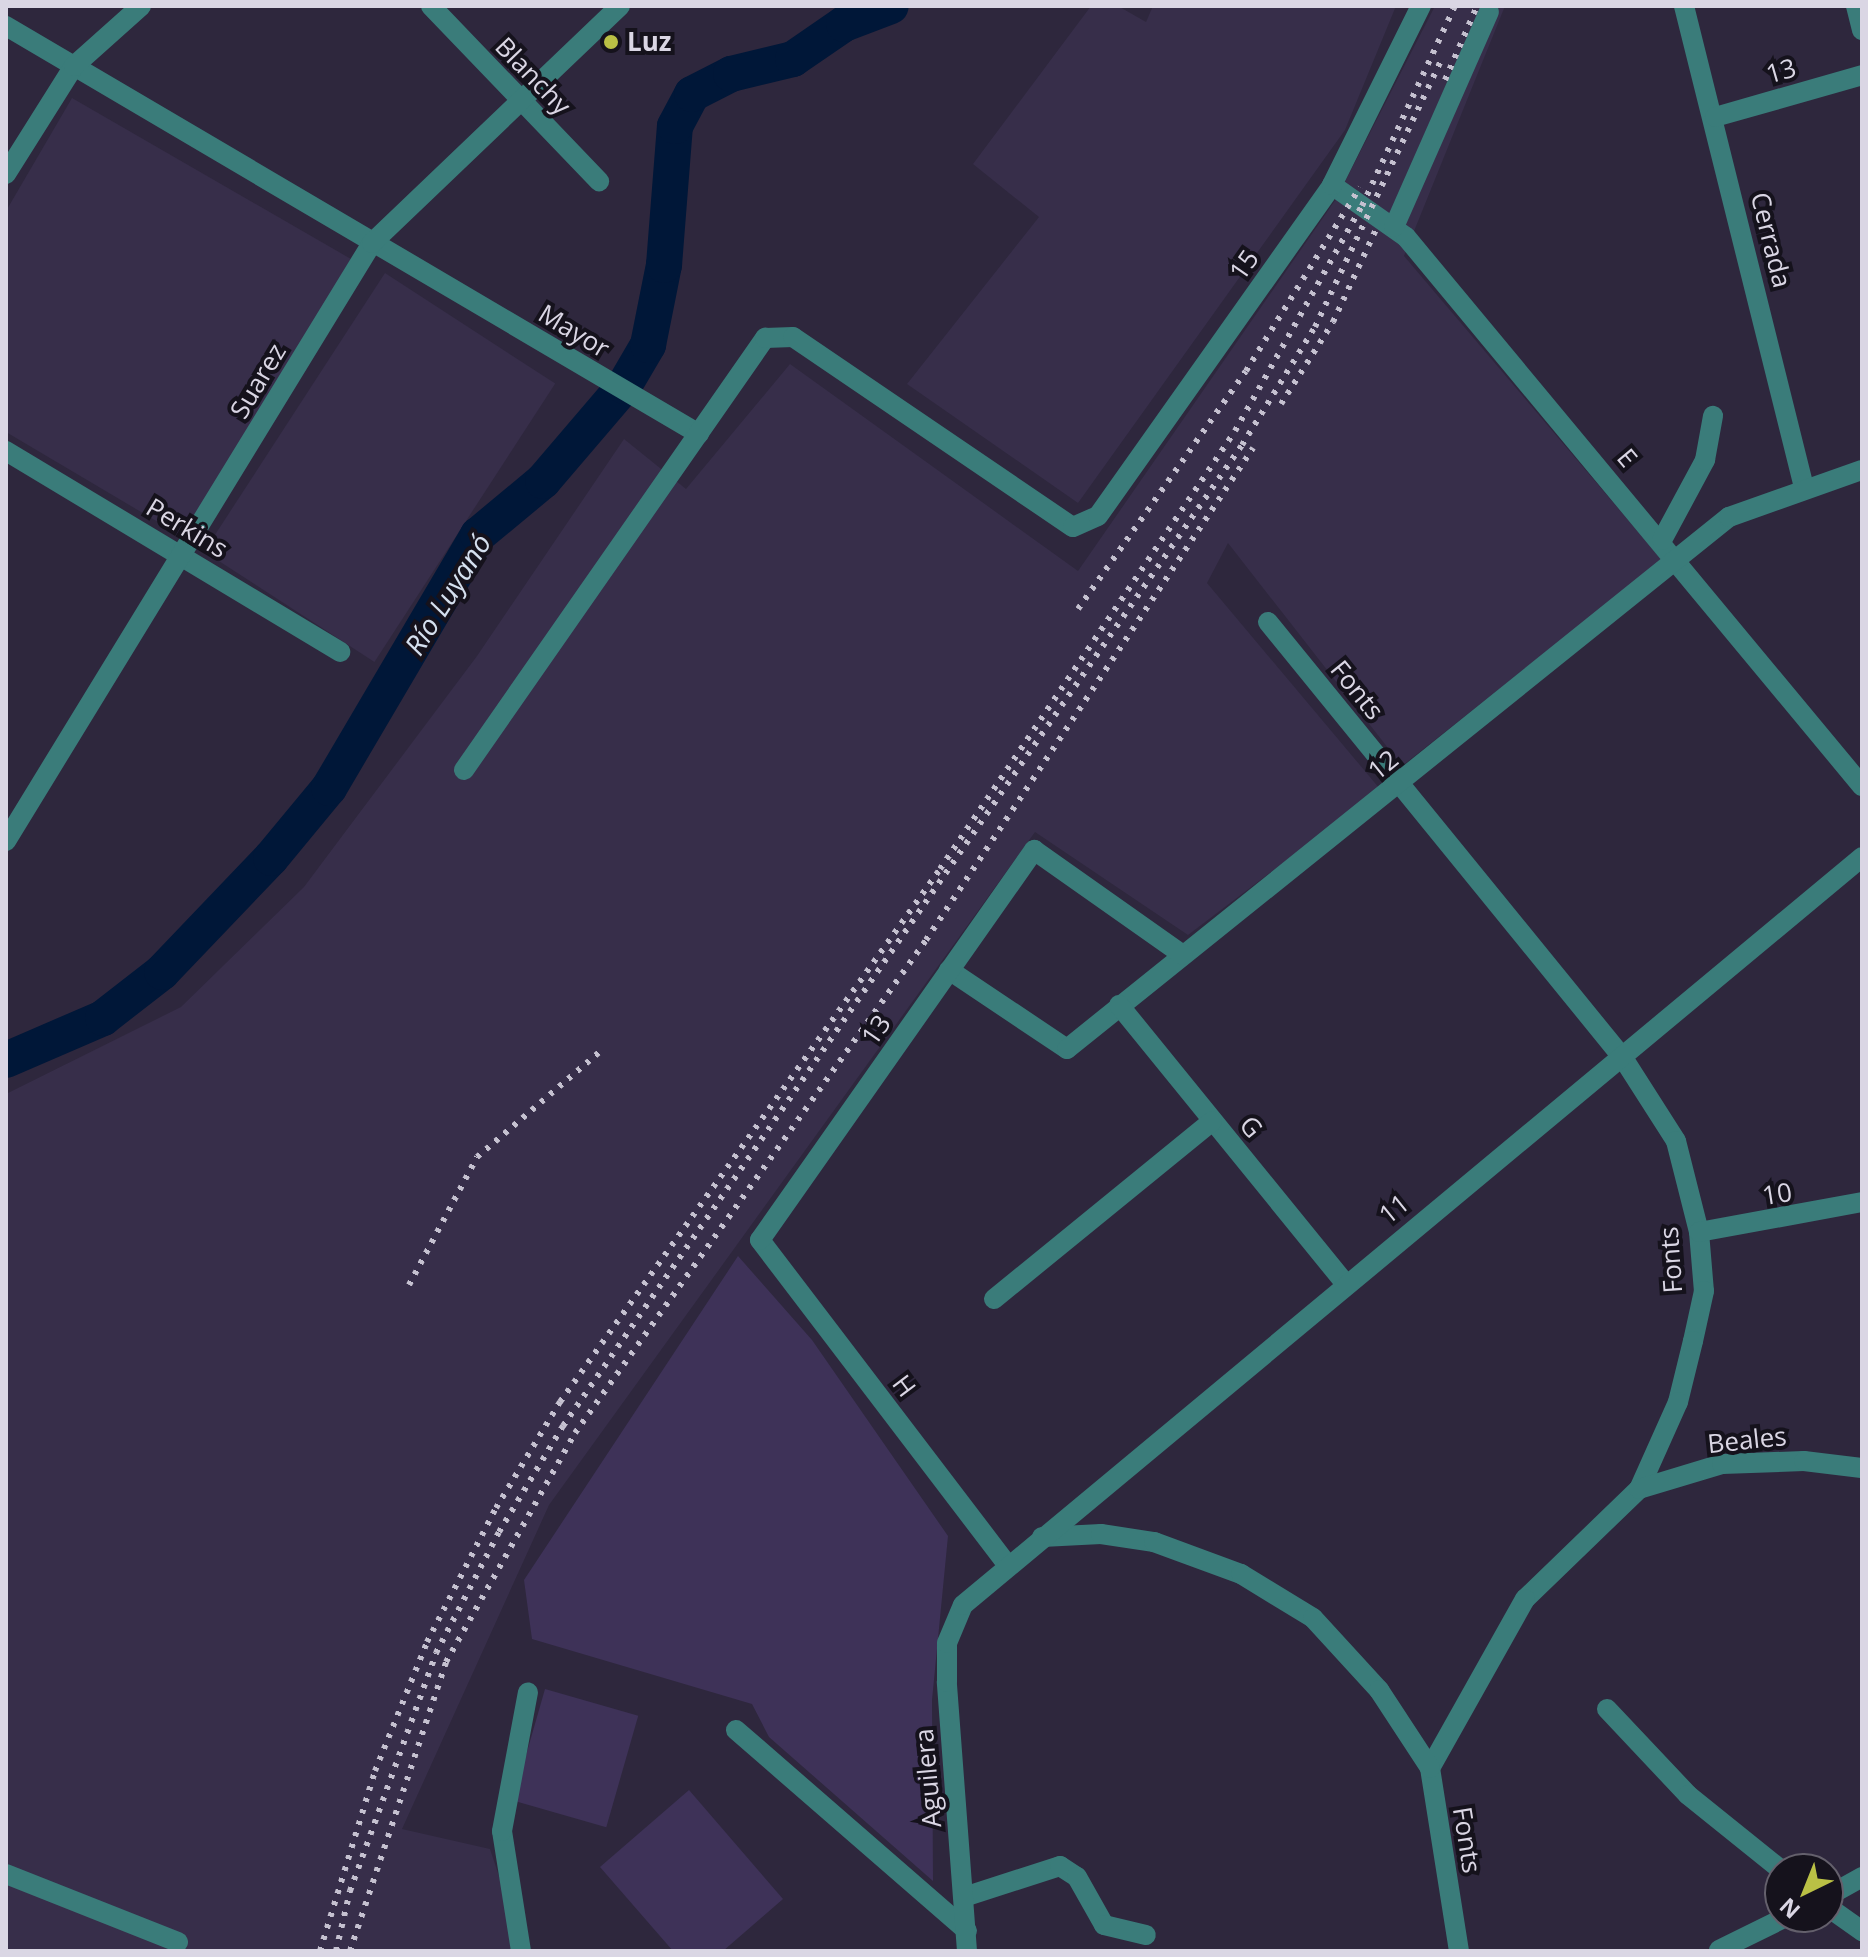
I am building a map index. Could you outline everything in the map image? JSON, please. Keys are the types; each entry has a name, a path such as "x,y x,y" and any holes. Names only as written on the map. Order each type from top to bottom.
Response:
{"street":[{"path":"6,174 74,66 141,6"},
{"name":"Blanchy","path":"431,6 599,181"},
{"name":"Suarez","path":"8,840 372,243 518,100 620,6"},
{"name":"15","path":"699,434 765,338 793,337 1073,527 1098,516 1332,185 1421,6"},
{"name":"Cerrada","path":"1684,6 1715,117 1804,486"},
{"path":"1856,6 1862,30"},
{"path":"1394,227 1489,12"},
{"name":"Mayor","path":"6,26 699,434"},
{"name":"13","path":"1715,117 1862,75"},
{"name":"E","path":"1332,185 1394,227 1662,540 1862,786"},
{"path":"1662,540 1705,460 1713,416"},
{"path":"464,770 699,434"},
{"name":"Perkins","path":"6,451 340,652"},
{"name":"12","path":"949,970 1067,1049 1401,785 1729,517 1804,486 1862,470"},
{"name":"Fonts","path":"1268,622 1623,1058 1676,1141 1699,1232 1704,1291 1693,1341 1678,1402 1639,1489 1525,1599 1430,1768 1459,1951"},
{"name":"13","path":"760,1240 1034,850 1183,955"},
{"name":"11","path":"963,1605 1006,1563 1042,1537 1344,1282 1623,1058 1862,857"},
{"name":"G","path":"1119,1005 1344,1282"},
{"path":"994,1299 1212,1121"},
{"name":"10","path":"1699,1232 1862,1202"},
{"name":"H","path":"760,1240 1006,1563"},
{"name":"Beales","path":"1639,1489 1722,1464 1862,1468"},
{"path":"1042,1537 1101,1534 1154,1542 1241,1574 1313,1618 1379,1690 1430,1768"},
{"name":"Aguilera","path":"963,1605 947,1643 947,1682 967,1941"},
{"path":"521,1951 502,1831 528,1692"},
{"path":"1607,1709 1688,1795 1764,1856"},
{"path":"736,1730 967,1941"},
{"path":"964,1897 1060,1866 1077,1877 1104,1925 1146,1935"},
{"path":"6,1874 178,1942"},
{"path":"1844,1887 1862,1877"},
{"path":"1844,1918 1862,1931"},
{"path":"1719,1950 1764,1928"}],"shaded area":[{"path":"1091,6 1118,6 1146,22 1153,6 1396,6 1345,130 1078,503 907,384 1039,217 973,164"},
{"path":"1435,6 1505,6 1404,256 1662,560 1402,766 1228,543 1207,583 1380,789 1188,935 1035,832 549,1505 402,1829 490,1849 508,1903 511,1951 6,1951 6,1094 181,1007 304,887 477,656 624,439 686,489 790,364 1078,571 1336,199"},
{"path":"72,98 351,259 185,538 6,432 6,211"},
{"path":"385,273 555,384 374,662 204,551"},
{"path":"738,1256 812,1340 948,1536 932,1700 933,1881 769,1737 752,1704 532,1639 524,1580"},
{"path":"545,1689 638,1716 606,1827 513,1801"},
{"path":"689,1790 783,1899 723,1951 673,1951 600,1867"}],"waterway":[{"name":"Río Luyanó","path":"6,1060 103,1018 162,972 271,858 329,788 478,535 543,481 624,386 648,345 664,265 675,126 692,94 731,74 793,59 844,24 891,6"}],"railway":[{"path":"320,1951 375,1771 427,1642 496,1508 560,1402 940,869 1235,431 1362,206 1455,6"},
{"path":"1445,80 1477,6"},
{"path":"336,1951 350,1891 436,1653 499,1532 563,1426 1242,445 1315,327 1441,61"},
{"path":"1078,609 1246,371 1360,187"},
{"path":"1281,404 1333,322 1378,225"},
{"path":"350,1951 446,1662 575,1433 926,940 1253,448"},
{"path":"409,1285 477,1157 604,1048"}],"place":[{"name":"Luz","path":"611,42"}]}
